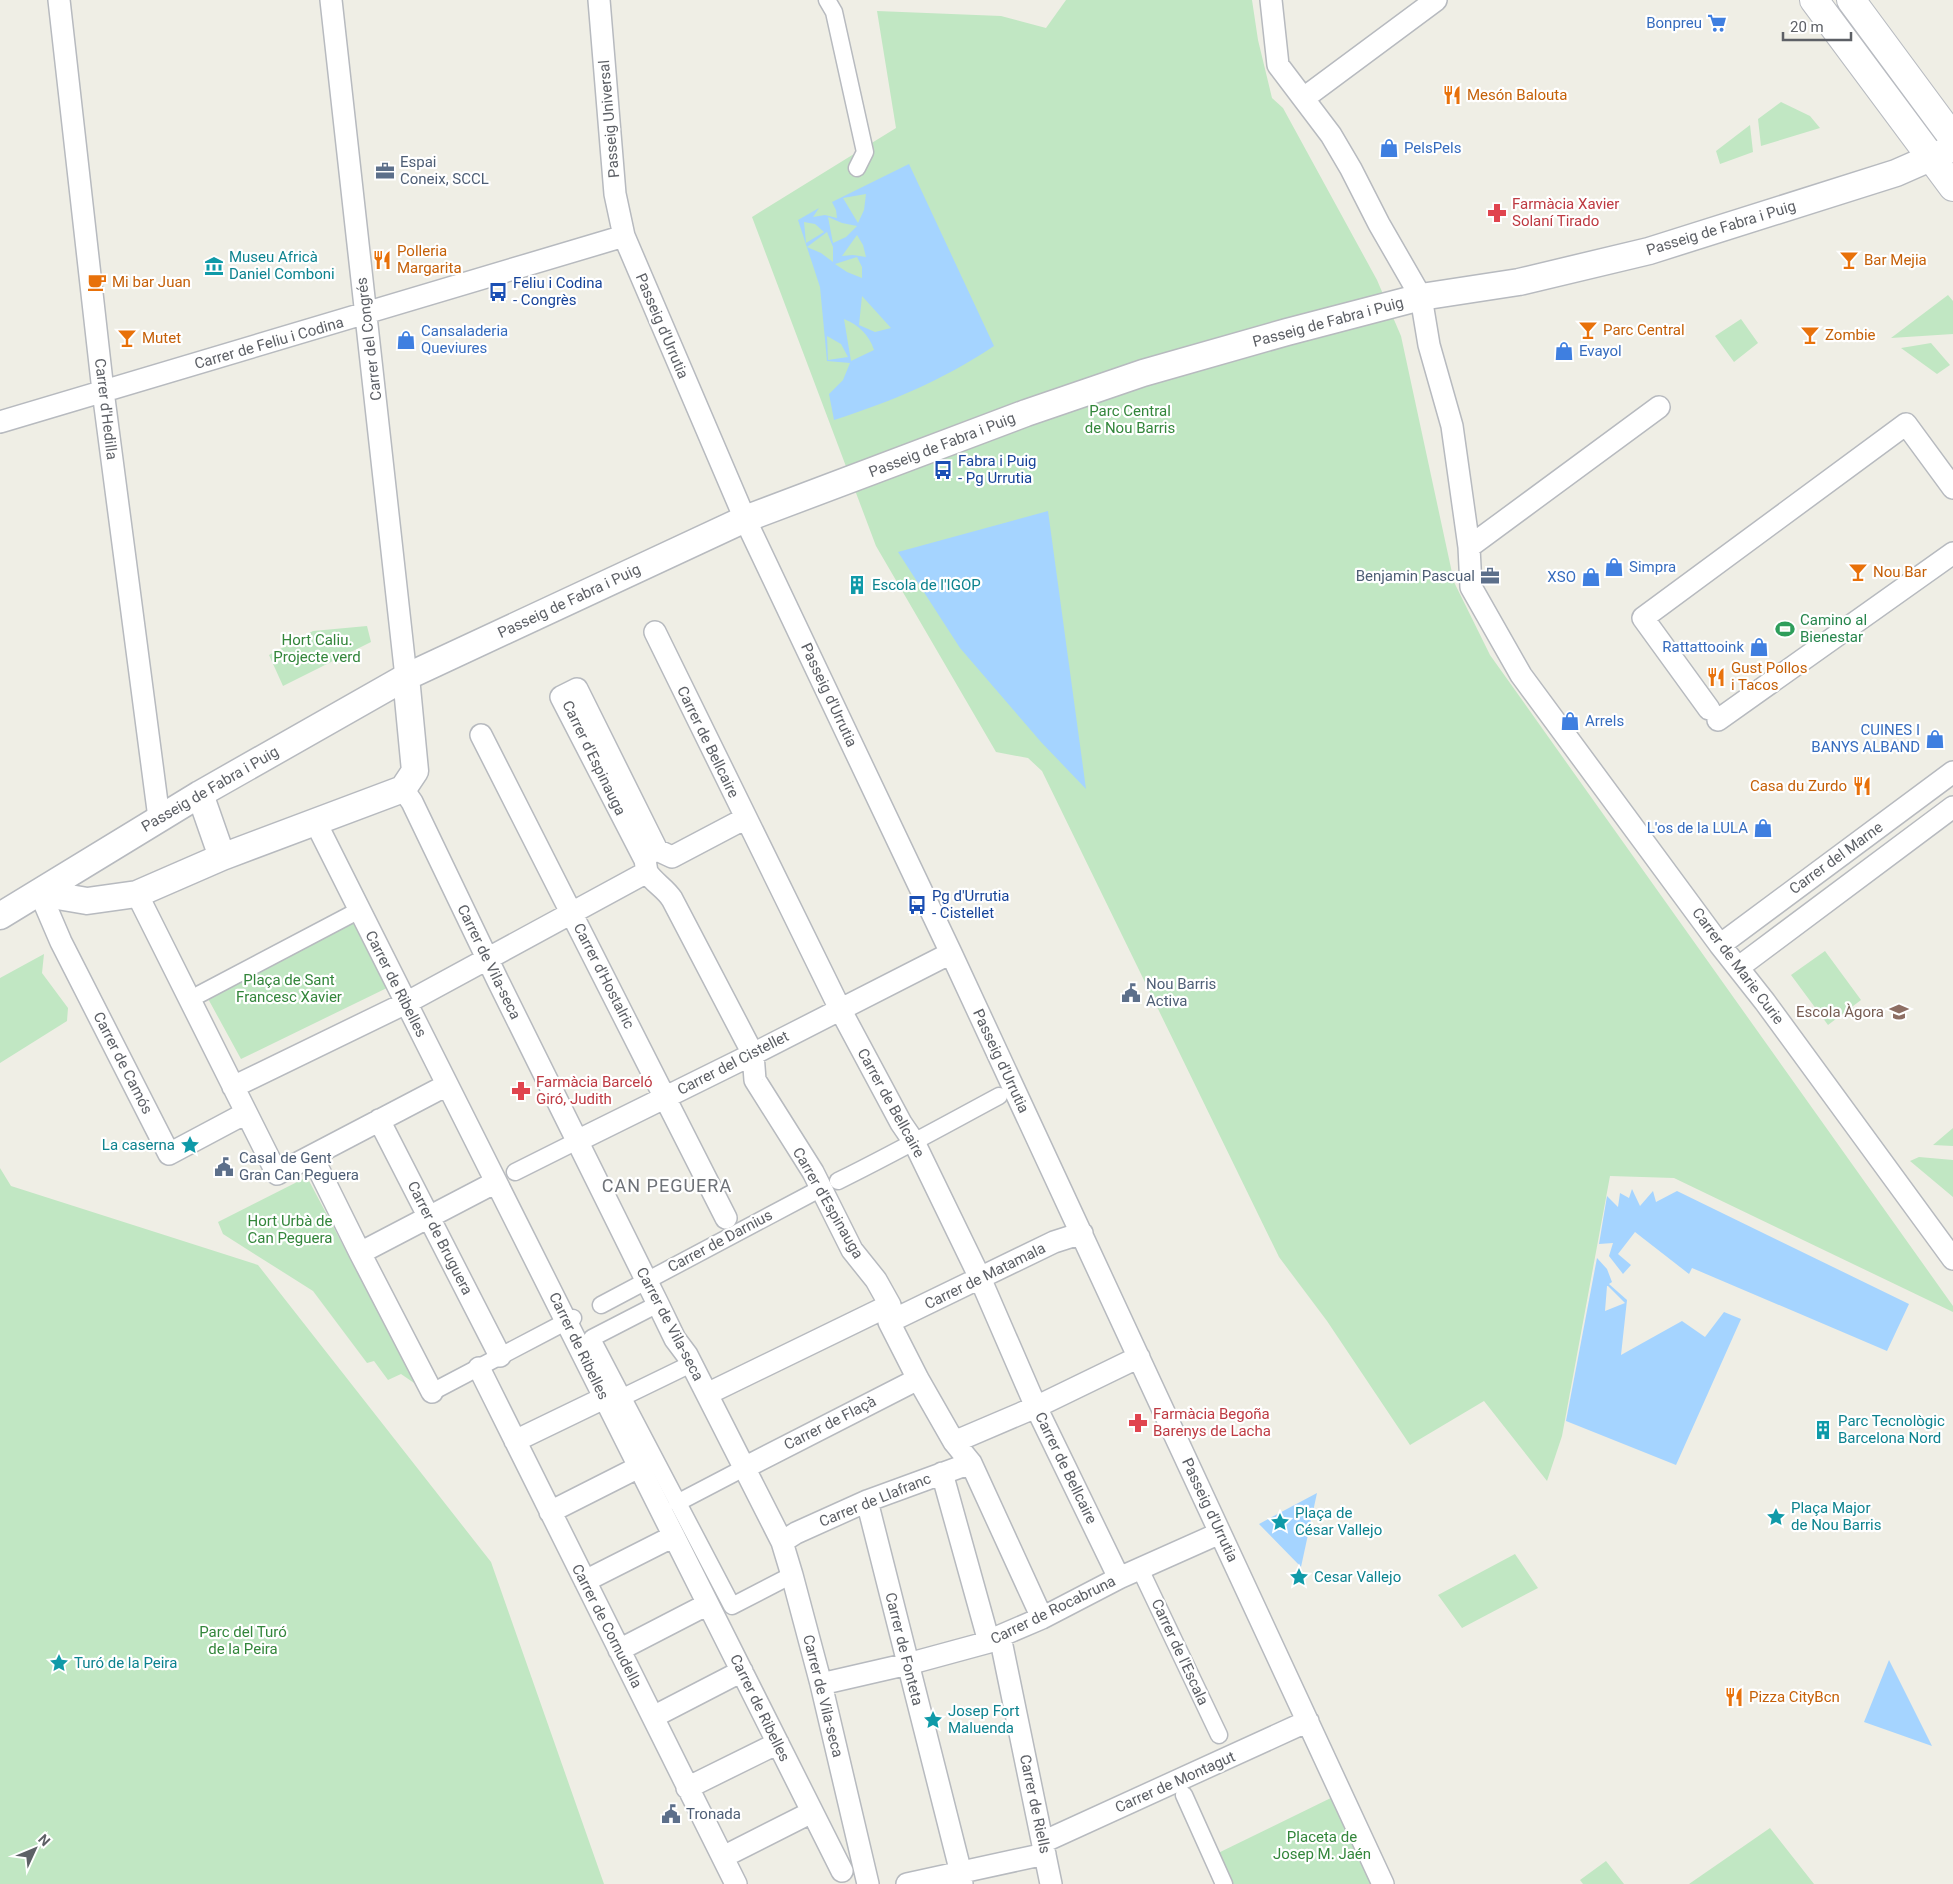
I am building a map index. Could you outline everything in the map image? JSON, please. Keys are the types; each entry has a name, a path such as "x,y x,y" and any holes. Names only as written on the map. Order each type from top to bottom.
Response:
{"main road":[{"path":"1814,0 1942,153 1953,187"},
{"path":"1851,0 1953,138"}],"street":[{"name":"Carrer d'Hedilla","path":"59,0 103,391 159,818"},
{"name":"Carrer del Congrés","path":"330,0 406,678"},
{"name":"Passeig Universal","path":"599,0 616,194 624,236"},
{"path":"827,0 834,12 865,152 857,168"},
{"name":"Carrer de Marie Curie","path":"1271,0 1278,65 1304,98 1351,168 1379,224 1421,297 1430,345 1452,426 1469,547 1471,586 1521,675 1720,945 1739,967 1953,1259"},
{"path":"1304,98 1436,0"},
{"name":"Passeig de Fabra i Puig","path":"0,916 159,818 406,678 745,519 1094,389 1287,332 1421,297 1519,282 1649,251 1896,173 1942,153"},
{"name":"Carrer de Feliu i Codina","path":"0,422 365,315 624,236"},
{"name":"Passeig d'Urrutia","path":"624,236 745,519 1082,1233 1383,1884"},
{"path":"1469,547 1659,407"},
{"path":"1953,488 1906,424 1643,618 1714,714 1953,553"},
{"name":"Carrer de Bellcaire","path":"654,632 840,1009 901,1123 914,1142 980,1278 1036,1406 1119,1578"},
{"path":"40,893 87,901 137,894 222,857 403,789 415,771 406,678"},
{"name":"Carrer d'Espinauga","path":"650,861 561,697 577,689 650,861 652,880 667,892 672,899 753,1054 756,1080 813,1172 852,1250 876,1280 918,1378 954,1442 972,1463 1042,1618"},
{"name":"Carrer d'Hostalric","path":"481,735 573,912 726,1218"},
{"name":"Carrer del Marne","path":"1720,945 1953,772"},
{"name":"Carrer de Vila-seca","path":"403,789 412,802 487,959 675,1339 707,1394 782,1542 821,1684 868,1884"},
{"path":"200,794 222,857"},
{"name":"Carrer del Marne","path":"1739,967 1953,806"},
{"path":"233,1087 406,1003 487,959 573,912 664,852 672,857 746,818"},
{"name":"Carrer de Ribelles","path":"315,822 447,1085 505,1177 556,1299 585,1313 639,1467 842,1871"},
{"name":"Carrer de Camós","path":"40,893 61,942 169,1154 246,1113"},
{"path":"137,894 277,1174 447,1085"},
{"path":"200,994 350,915"},
{"name":"Carrer del Cistellet","path":"360,1254 505,1177 951,953"},
{"path":"838,1181 906,1147 999,1096"},
{"name":"Carrer de Bruguera","path":"379,1120 500,1356"},
{"path":"312,1156 360,1254 432,1392"},
{"name":"Carrer de Darnius","path":"432,1392 814,1192"},
{"name":"Carrer de Matamala","path":"707,1394 890,1313 980,1278 1054,1242 1082,1233"},
{"path":"658,1304 592,1338 614,1398 677,1503 732,1606 792,1575"},
{"path":"954,1442 1139,1358"},
{"path":"515,1442 691,1364"},
{"name":"Carrer de Cornudella","path":"479,1368 736,1884"},
{"name":"Carrer de Flaçà","path":"744,1468 918,1378"},
{"name":"Carrer de Llafranc","path":"782,1542 796,1533 867,1501 972,1463"},
{"path":"550,1512 639,1467"},
{"path":"677,1503 744,1468"},
{"name":"Carrer de Riells","path":"942,1473 994,1639 1051,1884"},
{"name":"Carrer de Fonteta","path":"867,1501 962,1879"},
{"name":"Carrer de Rocabruna","path":"821,1684 908,1664 994,1639 1042,1618 1140,1568 1220,1532"},
{"path":"585,1581 674,1536"},
{"name":"Carrer de l'Escala","path":"1140,1568 1219,1735"},
{"path":"619,1650 708,1604"},
{"path":"653,1717 742,1671"},
{"name":"Carrer de Montagut","path":"908,1884 962,1879 1044,1848 1308,1721"},
{"path":"687,1788 778,1743"},
{"path":"1184,1795 1224,1884"},
{"path":"723,1857 812,1812"}],"green space":[{"name":"Parc Central de Nou Barris","path":"1066,0 1252,0 1258,40 1272,98 1283,108 1377,280 1401,336 1454,582 1490,655 1953,1306 1953,1312 1674,1178 1610,1176 1562,1436 1547,1481 1484,1401 1410,1445 1327,1321 1279,1257 1042,771 1028,758 996,752 876,546 752,217 896,128 877,11 1001,16 1046,28"},
{"path":"1781,102 1810,116 1820,128 1761,146 1758,119"},
{"path":"1750,125 1753,152 1720,164 1716,151"},
{"path":"1948,295 1953,301 1953,334 1891,338"},
{"path":"1741,319 1758,343 1734,362 1715,336"},
{"path":"1931,343 1950,365 1937,374 1901,348"},
{"name":"Hort Caliu. Projecte verd","path":"367,626 371,642 283,686 269,655 313,631"},
{"name":"Plaça de Sant Francesc Xavier","path":"352,910 391,986 241,1059 200,984"},
{"path":"1825,951 1861,1000 1828,1025 1791,975"},
{"path":"44,954 42,973 68,1008 67,1021 0,1063 0,978"},
{"path":"1953,1128 1953,1146 1933,1145"},
{"path":"1919,1157 1953,1160 1953,1197 1910,1161"},
{"name":"Parc del Turó de la Peira","path":"0,1168 11,1186 258,1265 491,1562 604,1884 0,1884"},
{"name":"Hort Urbà de Can Peguera","path":"307,1177 417,1385 401,1374 388,1380 374,1361 367,1363 313,1291 223,1234 218,1222"},
{"path":"1515,1554 1538,1588 1462,1628 1438,1595"},
{"name":"Placeta de Josep M. Jaén","path":"1341,1793 1383,1884 1224,1884 1212,1856"},
{"path":"1770,1828 1814,1884 1689,1884"},
{"path":"1606,1861 1624,1884 1583,1884 1580,1880"}],"water":[{"path":"909,164 994,346 936,380 834,420 829,394 843,380 850,363 827,361 820,287 798,220 819,208 813,217 825,215 837,218 832,202","holes":["866,194 864,210 858,223 843,198","828,217 842,223 857,226 846,237 833,243","804,222 815,224 824,232 806,243","827,232 833,247 833,262 821,253 807,247","857,235 863,245 866,257 842,256","857,257 862,267 862,278 847,272 835,264","862,296 891,328 875,332 859,325","844,319 863,331 874,350 851,361","827,336 841,344 848,357 828,360"]},
{"path":"1048,511 1086,789 1041,742 960,648 898,552"},
{"path":"1632,1189 1640,1206 1653,1191 1656,1202 1677,1191 1909,1304 1887,1351 1692,1268 1689,1274 1635,1232 1618,1254 1631,1265 1623,1274 1609,1256 1613,1243 1599,1244 1607,1196 1618,1207 1620,1193 1629,1198"},
{"path":"1597,1258 1607,1269 1612,1282 1609,1284 1627,1300 1621,1355 1682,1321 1705,1337 1724,1312 1741,1319 1676,1465 1566,1421","holes":["1607,1286 1608,1286 1625,1303 1605,1311"]},
{"path":"1317,1493 1301,1567 1259,1524"},
{"path":"1889,1660 1932,1746 1864,1722"}],"place":[{"name":"Bonpreu","path":"1717,23"},
{"name":"Mesón Balouta","path":"1452,95"},
{"name":"PelsPels","path":"1389,148"},
{"name":"Espai Coneix, SCCL","path":"385,171"},
{"name":"Farmàcia Xavier Solaní Tirado","path":"1497,213"},
{"name":"Polleria Margarita","path":"382,260"},
{"name":"Bar Mejia","path":"1849,260"},
{"name":"Museu Africà Daniel Comboni","path":"214,266"},
{"name":"Mi bar Juan","path":"97,282"},
{"name":"Feliu i Codina - Congrès","path":"498,292"},
{"name":"Parc Central","path":"1588,330"},
{"name":"Zombie","path":"1810,335"},
{"name":"Mutet","path":"127,338"},
{"name":"Cansaladeria Queviures","path":"406,340"},
{"name":"Evayol","path":"1564,351"},
{"name":"Fabra i Puig - Pg Urrutia","path":"943,470"},
{"name":"Simpra","path":"1614,567"},
{"name":"Nou Bar","path":"1858,572"},
{"name":"Benjamin Pascual","path":"1490,576"},
{"name":"XSO","path":"1591,577"},
{"name":"Escola de l'IGOP","path":"857,585"},
{"name":"Camino al Bienestar","path":"1785,629"},
{"name":"Rattattooink","path":"1759,647"},
{"name":"Gust Pollos i Tacos","path":"1716,677"},
{"name":"Arrels","path":"1570,721"},
{"name":"CUINES I BANYS ALBAND","path":"1935,739"},
{"name":"Casa du Zurdo","path":"1862,786"},
{"name":"L'os de la LULA","path":"1763,828"},
{"name":"Pg d'Urrutia - Cistellet","path":"917,905"},
{"name":"Nou Barris Activa","path":"1131,993"},
{"name":"Escola Àgora","path":"1899,1012"},
{"name":"Farmàcia Barceló Giró, Judith","path":"521,1091"},
{"name":"La caserna","path":"190,1145"},
{"name":"Casal de Gent Gran Can Peguera","path":"224,1167"},
{"name":"Farmàcia Begoña Barenys de Lacha","path":"1138,1423"},
{"name":"Parc Tecnològic Barcelona Nord","path":"1823,1430"},
{"name":"Plaça Major de Nou Barris","path":"1776,1517"},
{"name":"Plaça de César Vallejo","path":"1280,1522"},
{"name":"Cesar Vallejo","path":"1299,1577"},
{"name":"Turó de la Peira","path":"59,1663"},
{"name":"Pizza CityBcn","path":"1734,1697"},
{"name":"Josep Fort Maluenda","path":"933,1720"},
{"name":"Tronada","path":"671,1814"}],"district":[{"name":"CAN PEGUERA","path":"667,1186"}]}
